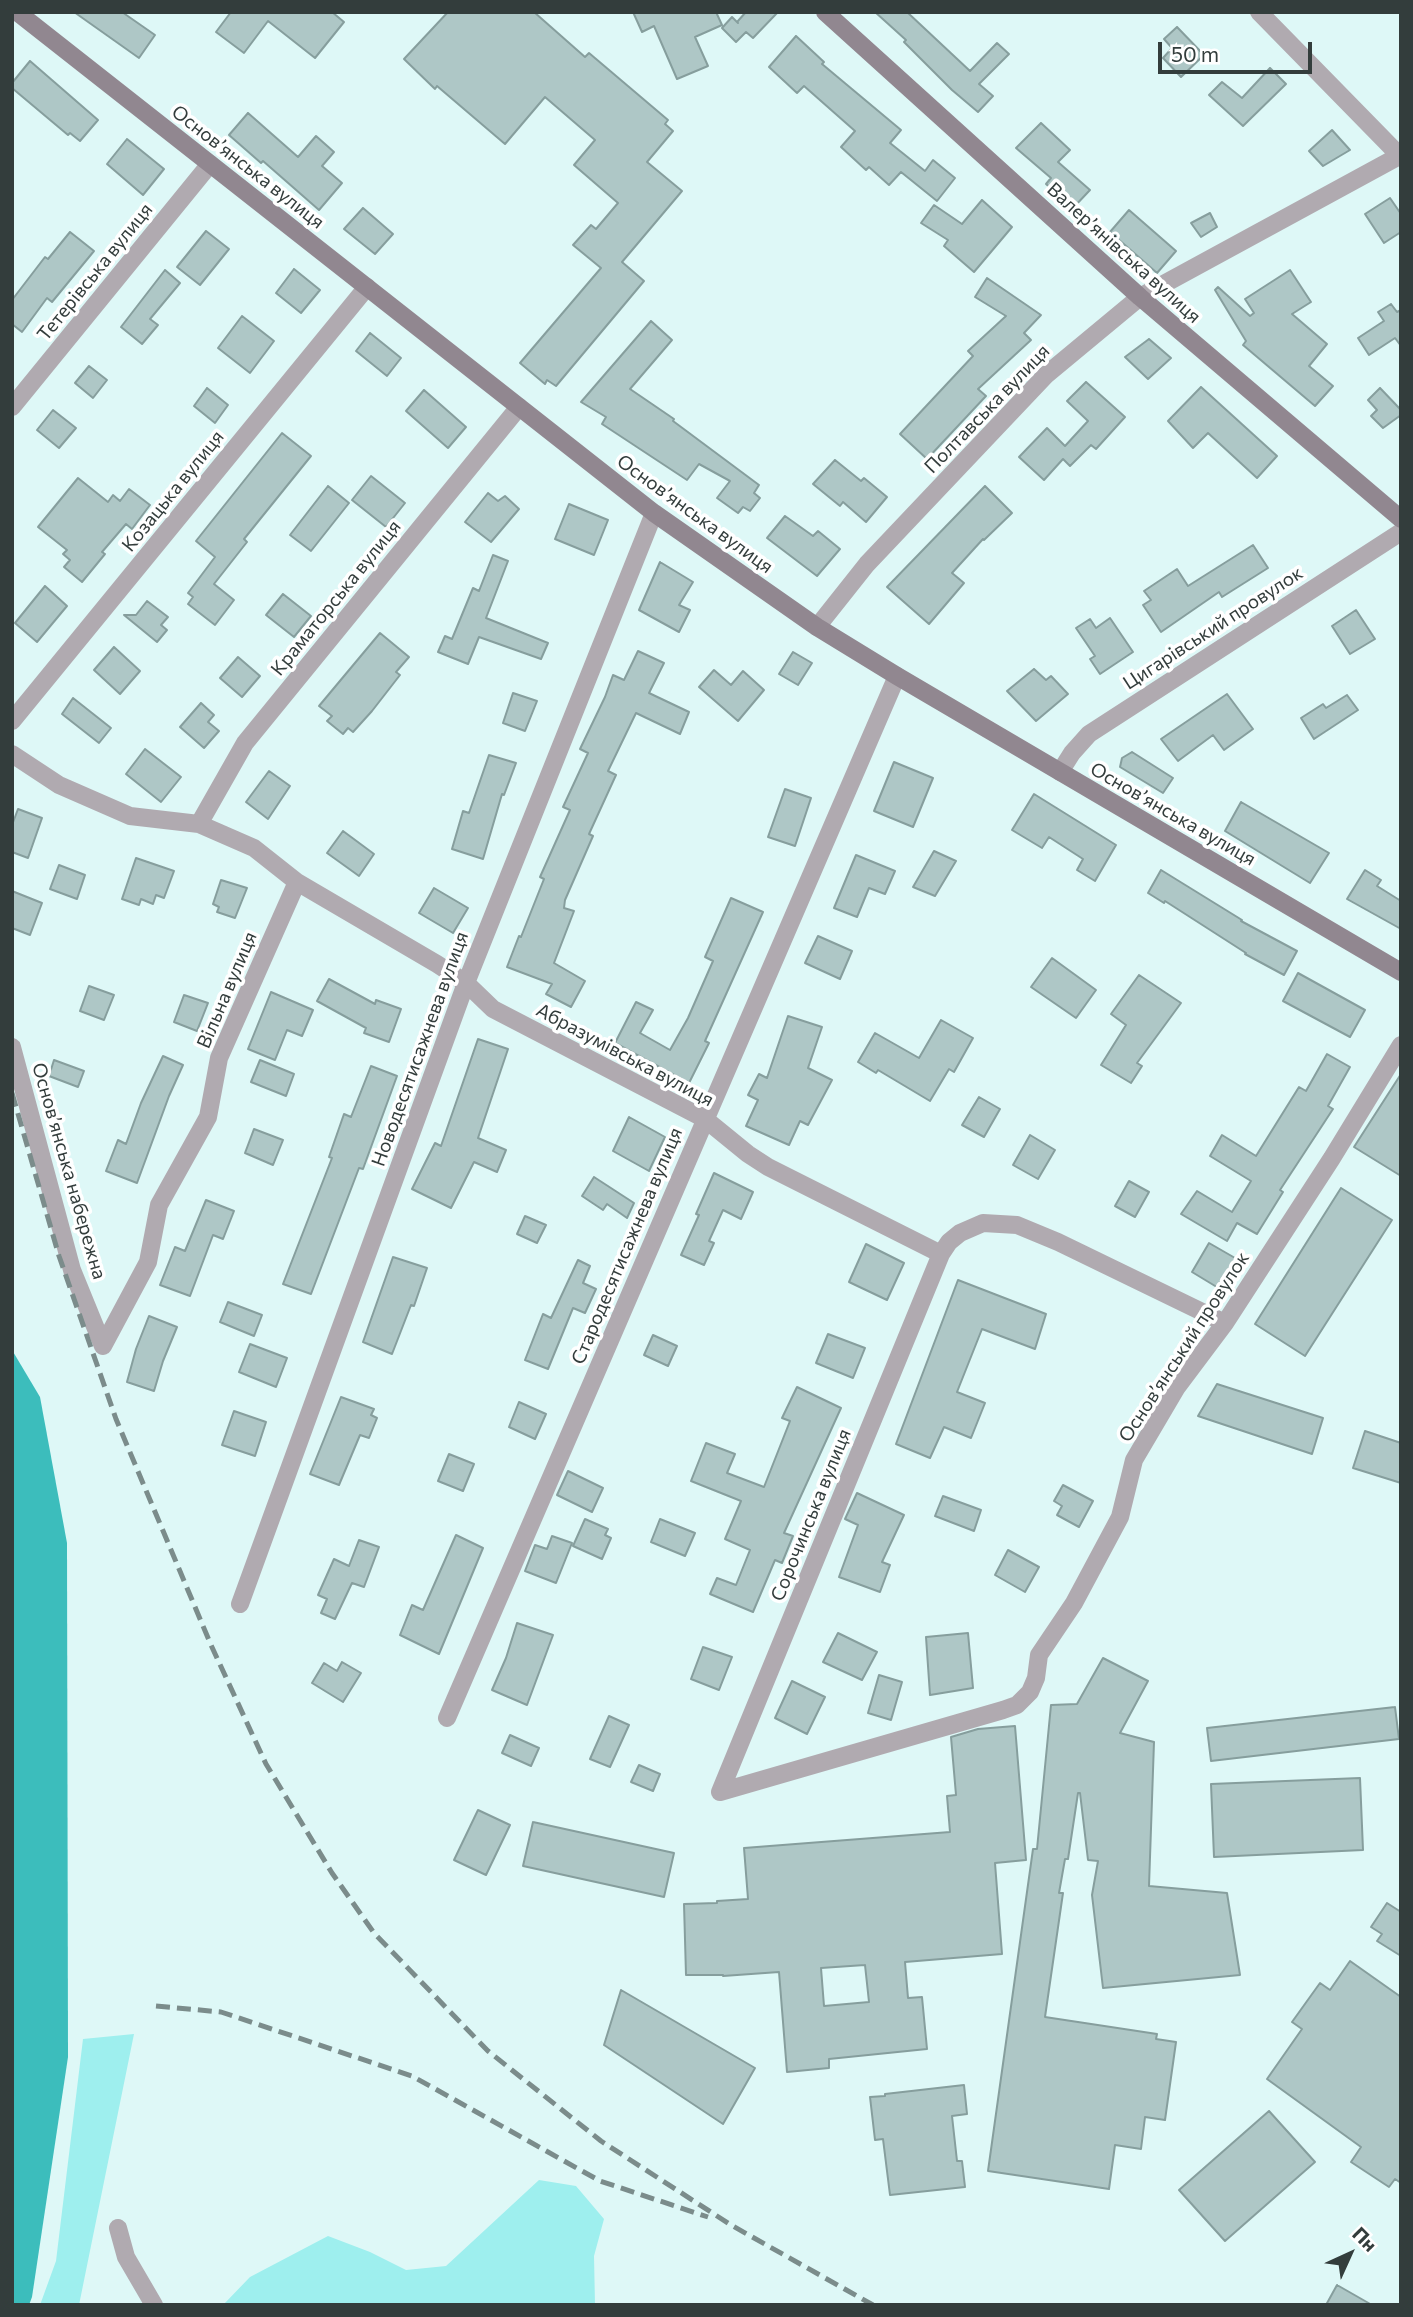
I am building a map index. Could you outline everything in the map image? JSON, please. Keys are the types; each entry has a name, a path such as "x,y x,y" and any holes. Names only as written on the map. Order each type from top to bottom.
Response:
{"street":[{"name":"Основ’янська вулиця","path":"17,12 654,513 817,627 1401,972"},
{"name":"Валер’янівська вулиця","path":"825,12 1140,297 1401,519"},
{"path":"1259,12 1400,155"},
{"name":"Полтавська вулиця","path":"817,627 867,564 1046,375 1140,297 1400,155"},
{"name":"Тетерівська вулиця","path":"12,407 210,164"},
{"name":"Козацька вулиця","path":"12,721 367,287"},
{"name":"Краматорська вулиця","path":"199,824 245,743 519,407"},
{"name":"Новодесятисажнева вулиця","path":"240,1604 466,983 654,513"},
{"name":"Цигарівський провулок","path":"1060,772 1089,734 1401,532"},
{"name":"Стародесятисажнева вулиця","path":"447,1718 897,676"},
{"name":"Абразумівська вулиця","path":"12,754 59,785 130,816 199,824 254,848 297,882 466,983 493,1009 705,1119 768,1167 941,1254"},
{"name":"Вільна вулиця","path":"103,1346 148,1262 159,1205 208,1118 219,1058 297,882"},
{"name":"Основ’янський провулок","path":"720,1792 1017,1705 1030,1692 1036,1678 1039,1655 1074,1603 1120,1517 1134,1460 1177,1387 1225,1322 1332,1158 1401,1045"},
{"name":"Основ’янська набережна","path":"12,1047 72,1270 103,1346"},
{"path":"941,1254 949,1242 960,1233 984,1223 1017,1225 1225,1322"},
{"name":"Сорочинська вулиця","path":"720,1792 941,1254"},
{"path":"118,2228 126,2257 154,2305"}],"shaded area":[{"path":"12,1350 40,1397 67,1543 68,2057 29,2305 12,2305"},
{"path":"134,2034 79,2305 40,2305 56,2261 83,2039"},
{"path":"539,2180 576,2186 604,2219 594,2256 595,2305 223,2305 250,2277 328,2236 370,2252 406,2270 446,2266"}],"building":[{"path":"74,12 122,12 155,35 139,58"},
{"path":"231,12 332,12 344,22 315,58 268,21 244,53 216,32"},
{"path":"448,12 534,12 585,57 589,53 668,120 665,124 673,131 647,162 682,191 622,262 644,281 556,386 547,380 545,384 520,363 601,268 573,245 591,225 596,229 618,203 574,165 595,140 545,97 505,144 437,86 435,89 404,59"},
{"path":"633,12 716,12 722,25 695,37 708,66 677,79 654,26 642,32"},
{"path":"746,12 778,12 753,38 746,32 736,42 722,28 732,17 737,22"},
{"path":"875,12 907,12 970,71 997,43 1009,54 979,84 993,96 978,112 952,90 904,42 906,40"},
{"path":"1177,27 1204,55 1181,77 1163,58 1172,48 1164,39"},
{"path":"796,36 824,62 822,64 901,130 890,143 925,171 933,160 955,178 937,201 901,172 889,185 869,167 866,170 841,147 855,131 804,86 797,93 769,67"},
{"path":"30,61 98,120 80,141 70,133 68,135 12,88 12,83"},
{"path":"1270,68 1286,84 1243,126 1209,95 1222,82 1242,98"},
{"path":"248,113 298,157 316,136 334,152 322,166 342,183 319,210 229,135"},
{"path":"1041,123 1070,150 1058,162 1090,190 1073,208 1046,184 1051,178 1016,148"},
{"path":"1332,130 1350,150 1323,166 1309,151"},
{"path":"127,139 164,169 143,195 107,164"},
{"path":"1390,198 1401,214 1401,232 1384,243 1365,214"},
{"path":"982,200 1012,227 974,272 944,246 948,240 921,223 934,205 962,224"},
{"path":"363,208 393,234 375,254 344,229"},
{"path":"1129,210 1176,251 1157,273 1110,232"},
{"path":"1210,213 1217,227 1201,237 1191,223"},
{"path":"206,231 229,249 200,285 177,267"},
{"path":"70,232 94,251 52,302 47,298 22,332 12,324 12,300 45,257 48,259"},
{"path":"294,269 320,290 301,313 276,293"},
{"path":"165,270 180,283 150,319 158,325 142,344 121,327"},
{"path":"1290,270 1311,302 1292,314 1327,344 1309,366 1333,386 1315,406 1243,345 1246,341 1215,290 1218,287 1250,316 1254,313 1245,299"},
{"path":"987,278 1041,315 1024,333 1031,340 978,389 986,396 927,459 900,434 973,356 968,351 1006,316 975,297"},
{"path":"1391,304 1397,312 1401,310 1401,346 1395,338 1369,355 1358,338 1384,321 1378,312"},
{"path":"242,316 274,341 250,373 218,348"},
{"path":"651,321 672,340 630,389 674,419 673,421 759,485 754,493 760,498 750,511 743,507 738,513 717,498 730,481 699,464 687,480 602,424 606,417 581,402"},
{"path":"370,333 401,358 387,376 356,351"},
{"path":"1149,339 1171,358 1148,379 1125,357"},
{"path":"89,366 107,380 93,398 75,383"},
{"path":"1086,382 1125,417 1096,449 1091,445 1070,466 1063,459 1044,480 1019,457 1047,428 1065,446 1088,421 1067,401"},
{"path":"1201,387 1277,456 1257,478 1208,433 1193,448 1168,421"},
{"path":"207,388 228,405 215,423 194,406"},
{"path":"1380,388 1401,410 1401,415 1383,428 1371,416 1377,410 1368,400"},
{"path":"424,390 466,427 448,448 406,411"},
{"path":"53,410 76,428 59,448 37,430"},
{"path":"282,433 311,456 244,539 247,542 214,584 234,600 215,625 188,604 193,597 188,593 215,557 196,541"},
{"path":"835,460 861,481 864,478 887,497 866,522 843,502 840,506 813,484"},
{"path":"371,476 405,503 386,527 352,500"},
{"path":"78,478 108,502 113,495 120,501 129,489 150,505 132,529 126,524 102,552 105,554 82,582 64,567 70,560 63,554 67,550 38,527"},
{"path":"328,486 349,503 311,551 290,535"},
{"path":"985,486 1012,513 983,539 952,573 964,583 929,624 887,587"},
{"path":"488,493 498,501 505,496 519,509 491,542 465,522"},
{"path":"569,504 608,520 594,555 555,539"},
{"path":"785,516 813,536 818,531 840,549 817,576 767,538"},
{"path":"1253,545 1268,568 1222,597 1219,592 1161,632 1143,605 1151,600 1144,591 1177,569 1188,586"},
{"path":"493,555 508,561 486,618 548,643 541,659 479,637 468,664 438,652 445,636 452,639 473,588 479,591"},
{"path":"660,562 693,582 679,605 690,610 679,632 639,610"},
{"path":"45,586 67,606 37,642 15,623"},
{"path":"283,594 311,616 294,637 266,615"},
{"path":"147,601 168,617 161,625 167,630 157,642 124,615 136,615"},
{"path":"1356,610 1375,639 1350,654 1332,626"},
{"path":"1110,618 1133,652 1100,674 1090,659 1095,656 1076,628 1090,619 1096,628"},
{"path":"380,633 409,657 396,672 400,675 372,711 353,732 348,728 343,734 327,721 332,716 319,706"},
{"path":"114,647 140,671 120,694 94,670"},
{"path":"638,651 664,663 649,693 689,712 680,734 636,713 608,771 616,775 589,834 593,836 565,900 564,908 574,911 554,963 585,981 571,1007 546,994 552,984 507,967 544,879 540,877 570,810 563,807 588,753 580,749 613,675 624,680"},
{"path":"793,652 812,663 798,685 779,674"},
{"path":"238,657 260,676 242,697 220,678"},
{"path":"1034,669 1046,680 1051,676 1068,694 1036,721 1007,691"},
{"path":"714,670 731,685 743,671 764,690 738,721 699,687"},
{"path":"513,693 537,701 525,731 503,723"},
{"path":"1227,694 1253,729 1224,750 1213,735 1178,761 1161,739"},
{"path":"1347,695 1358,710 1314,739 1301,718 1323,704 1326,708"},
{"path":"73,698 111,728 99,743 62,714"},
{"path":"201,703 214,715 208,722 219,731 204,748 180,727"},
{"path":"145,749 181,777 161,802 126,774"},
{"path":"1132,752 1173,778 1163,793 1120,767 1122,758"},
{"path":"489,755 516,763 504,795 502,794 483,859 452,849 463,811 469,813"},
{"path":"894,762 933,778 913,827 874,811"},
{"path":"269,771 290,786 268,819 246,802"},
{"path":"785,789 811,798 795,846 768,837"},
{"path":"1034,794 1116,845 1095,881 1077,870 1083,859 1049,837 1042,848 1012,830"},
{"path":"1241,802 1329,853 1310,883 1225,831"},
{"path":"18,809 42,818 28,858 12,852 12,825"},
{"path":"343,831 374,854 359,876 327,853"},
{"path":"934,851 956,861 935,896 913,887"},
{"path":"856,855 895,871 885,894 869,888 857,917 834,908"},
{"path":"136,858 174,871 164,898 156,895 153,904 141,899 139,905 122,899"},
{"path":"59,865 85,875 77,899 50,889"},
{"path":"1161,870 1241,921 1297,951 1284,975 1245,954 1165,901 1164,903 1148,893"},
{"path":"1365,870 1381,880 1377,886 1401,901 1401,929 1347,899"},
{"path":"221,880 247,888 235,918 217,912 219,907 213,904"},
{"path":"434,888 468,908 453,933 419,913"},
{"path":"12,891 42,903 30,935 12,928"},
{"path":"731,898 763,912 705,1041 709,1043 689,1083 615,1043 636,1002 653,1010 640,1033 670,1050 688,1018 713,961 705,957"},
{"path":"818,936 852,951 840,979 805,963"},
{"path":"1052,958 1096,990 1076,1018 1031,987"},
{"path":"1298,973 1365,1010 1350,1037 1283,1001"},
{"path":"1139,975 1181,1003 1137,1063 1142,1066 1131,1083 1101,1065 1126,1025 1111,1014"},
{"path":"329,979 375,1004 376,1000 401,1009 389,1042 364,1033 366,1028 317,1001"},
{"path":"89,986 114,995 104,1020 80,1011"},
{"path":"271,992 313,1010 302,1036 287,1030 275,1060 248,1049"},
{"path":"184,995 208,1003 197,1031 174,1022"},
{"path":"788,1016 822,1027 808,1068 832,1080 808,1125 800,1121 789,1145 746,1126 758,1100 748,1095 759,1074 767,1078"},
{"path":"941,1020 973,1038 954,1072 949,1069 930,1101 878,1070 876,1073 858,1062 875,1033 919,1058"},
{"path":"478,1039 508,1049 478,1138 506,1150 497,1172 474,1162 451,1208 412,1189 435,1143 441,1146"},
{"path":"1327,1054 1350,1067 1328,1106 1333,1109 1280,1190 1283,1192 1257,1234 1237,1223 1227,1241 1181,1214 1197,1191 1232,1212 1251,1181 1210,1156 1222,1135 1256,1156 1299,1087 1306,1091"},
{"path":"163,1056 183,1065 137,1183 106,1171 118,1140 126,1144"},
{"path":"54,1060 84,1071 78,1087 49,1076"},
{"path":"260,1060 294,1074 286,1096 251,1082"},
{"path":"371,1066 397,1076 363,1169 359,1168 311,1294 283,1284 332,1158 329,1157 344,1114 351,1117"},
{"path":"1401,1074 1401,1176 1354,1147"},
{"path":"979,1097 1000,1109 984,1137 962,1125"},
{"path":"629,1117 665,1137 649,1171 613,1151"},
{"path":"254,1129 283,1140 273,1165 245,1153"},
{"path":"1030,1135 1055,1150 1038,1179 1013,1165"},
{"path":"714,1173 753,1192 741,1219 723,1210 709,1241 714,1243 704,1265 681,1255"},
{"path":"594,1177 634,1203 627,1218 607,1204 603,1210 582,1196"},
{"path":"1129,1181 1149,1192 1135,1217 1115,1206"},
{"path":"1341,1188 1392,1220 1305,1356 1255,1324"},
{"path":"206,1200 234,1211 223,1239 213,1235 190,1296 160,1285 175,1247 185,1251"},
{"path":"525,1216 546,1225 537,1243 517,1234"},
{"path":"1209,1243 1242,1262 1225,1292 1192,1272"},
{"path":"866,1244 904,1263 887,1300 849,1282"},
{"path":"393,1257 427,1268 414,1306 411,1305 392,1354 363,1342"},
{"path":"578,1260 590,1266 583,1283 596,1289 585,1313 573,1308 548,1369 525,1360 543,1314 551,1318"},
{"path":"958,1280 1046,1314 1035,1349 982,1329 957,1392 985,1403 971,1438 944,1427 930,1458 896,1444"},
{"path":"228,1302 262,1315 254,1336 220,1322"},
{"path":"149,1316 177,1327 154,1391 127,1382"},
{"path":"828,1334 865,1348 853,1378 816,1363"},
{"path":"653,1335 677,1346 668,1366 644,1355"},
{"path":"250,1344 287,1358 276,1387 239,1372"},
{"path":"1217,1384 1323,1418 1312,1454 1198,1416"},
{"path":"797,1387 841,1408 784,1533 793,1536 782,1563 775,1560 753,1612 710,1594 717,1578 736,1585 750,1550 725,1539 741,1501 691,1481 706,1443 735,1454 727,1473 764,1487 790,1421 782,1418"},
{"path":"341,1397 374,1409 371,1415 377,1418 369,1438 360,1435 339,1485 310,1474"},
{"path":"519,1402 546,1414 535,1439 509,1427"},
{"path":"234,1411 266,1422 255,1456 222,1445"},
{"path":"1365,1431 1401,1443 1401,1483 1353,1468"},
{"path":"449,1454 474,1464 463,1491 438,1481"},
{"path":"568,1471 603,1488 592,1512 557,1495"},
{"path":"1063,1485 1093,1501 1079,1527 1057,1515 1062,1506 1054,1501"},
{"path":"857,1493 904,1515 882,1562 890,1565 880,1592 839,1577 858,1525 845,1519"},
{"path":"943,1496 981,1510 974,1531 935,1516"},
{"path":"585,1519 608,1529 605,1535 611,1538 602,1559 573,1546"},
{"path":"660,1519 695,1533 685,1556 651,1542"},
{"path":"456,1535 483,1548 439,1654 400,1635 412,1605 423,1610"},
{"path":"552,1536 572,1543 556,1583 525,1571 535,1545 547,1549"},
{"path":"359,1540 379,1547 364,1587 352,1583 335,1619 321,1613 327,1599 318,1595 334,1559 349,1566"},
{"path":"1008,1550 1039,1567 1025,1592 995,1575"},
{"path":"517,1623 553,1635 527,1705 492,1690"},
{"path":"838,1633 877,1652 862,1680 823,1662"},
{"path":"968,1633 973,1688 930,1695 926,1637"},
{"path":"703,1647 732,1657 719,1690 691,1679"},
{"path":"1103,1658 1148,1681 1120,1733 1154,1742 1149,1886 1227,1893 1240,1975 1103,1988 1092,1895 1098,1861 1088,1860 1078,1793 1068,1859 1065,1859 1059,1893 1063,1893 1045,2017 1157,2034 1156,2039 1176,2042 1165,2120 1145,2117 1141,2149 1115,2145 1109,2189 988,2171 1033,1849 1037,1849 1051,1705 1077,1704"},
{"path":"342,1662 361,1673 343,1702 312,1683 324,1663 337,1671"},
{"path":"879,1675 902,1682 891,1720 868,1713"},
{"path":"792,1681 825,1697 807,1734 775,1718"},
{"path":"1395,1707 1399,1739 1211,1761 1207,1728"},
{"path":"609,1716 629,1725 610,1767 590,1759"},
{"path":"1015,1726 1026,1860 995,1863 1002,1954 905,1962 908,1998 922,1997 927,2049 829,2059 829,2068 787,2072 779,1972 723,1976 686,1975 684,1904 748,1899 744,1848 950,1832 947,1796 956,1795 951,1737 978,1729","holes":["865,1965 869,2002 824,2006 821,1968"]},
{"path":"510,1735 539,1748 531,1766 502,1753"},
{"path":"639,1765 660,1774 653,1791 631,1782"},
{"path":"1360,1778 1363,1850 1214,1857 1211,1784"},
{"path":"478,1810 510,1825 486,1875 454,1860"},
{"path":"533,1822 674,1853 664,1897 523,1866"},
{"path":"1387,1903 1401,1912 1401,1956 1377,1941 1382,1934 1371,1927"},
{"path":"1350,1961 1401,1997 1401,2183 1395,2179 1389,2187 1351,2162 1361,2147 1267,2079 1302,2029 1292,2022 1320,1983 1330,1990"},
{"path":"621,1990 755,2068 723,2124 604,2045"},
{"path":"964,2085 967,2114 952,2116 957,2161 962,2161 965,2187 890,2195 883,2139 875,2140 870,2097"},
{"path":"1269,2111 1315,2162 1225,2241 1179,2190"},
{"path":"1337,2285 1372,2305 1326,2305"}],"railway":[{"path":"12,1093 59,1256 116,1419 211,1645 266,1764 332,1873 374,1933 488,2051 601,2141 731,2225 873,2305"},
{"path":"156,2006 221,2012 412,2076 600,2181 708,2217"}]}
